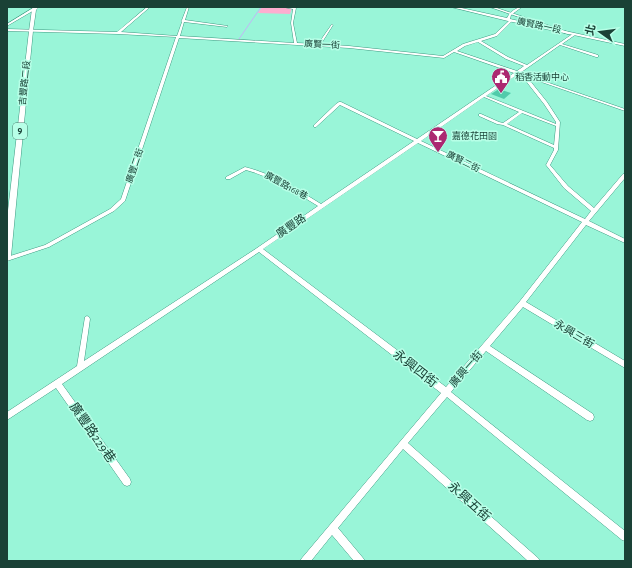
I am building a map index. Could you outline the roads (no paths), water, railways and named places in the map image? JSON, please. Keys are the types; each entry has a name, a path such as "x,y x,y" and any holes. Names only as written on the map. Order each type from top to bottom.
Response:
{"main road":[{"name":"吉豐路二段","path":"7,258 31,31 35,8"}],"street":[{"path":"118,33 149,7"},
{"name":"廣豐二街","path":"7,258 47,246 112,210 123,200 178,37 177,34 188,7"},
{"path":"284,7 295,8 292,23 296,44"},
{"name":"廣賢路一段","path":"453,7 625,45"},
{"path":"491,7 510,15 572,33"},
{"path":"510,15 520,7"},
{"path":"7,25 35,8"},
{"path":"510,15 510,20"},
{"name":"廣賢一街","path":"7,30 118,33 319,45 363,48 444,57 478,40 496,35 510,20"},
{"path":"182,21 227,26"},
{"path":"319,45 332,25"},
{"name":"廣豐路","path":"7,416 484,96 572,33"},
{"path":"478,40 507,58 527,66"},
{"path":"558,44 597,56"},
{"path":"454,51 625,110"},
{"path":"523,75 551,109 558,122 556,147 554,155 549,161 548,165 566,187 594,212"},
{"path":"484,96 558,126"},
{"name":"廣賢二街","path":"315,126 340,103 625,241"},
{"path":"504,124 521,112"},
{"path":"480,116 504,124 556,147"},
{"name":"廣豐路168巷","path":"228,178 245,168 256,170 272,176 320,206"},
{"name":"廣興一街","path":"305,561 446,392 486,347 625,175"},
{"name":"永興四街","path":"259,248 446,392 625,537"},
{"name":"永興三街","path":"522,303 625,365"},
{"path":"80,368 87,319"},
{"path":"486,347 590,417"},
{"name":"廣豐路229巷","path":"56,383 127,482"},
{"name":"永興五街","path":"403,443 535,561"},
{"path":"332,528 360,561"}],"waterway":[{"path":"239,39 261,7"}],"place":[{"name":"稻香活動中心","path":"501,94"},
{"name":"嘉德花田園","path":"438,153"}]}
